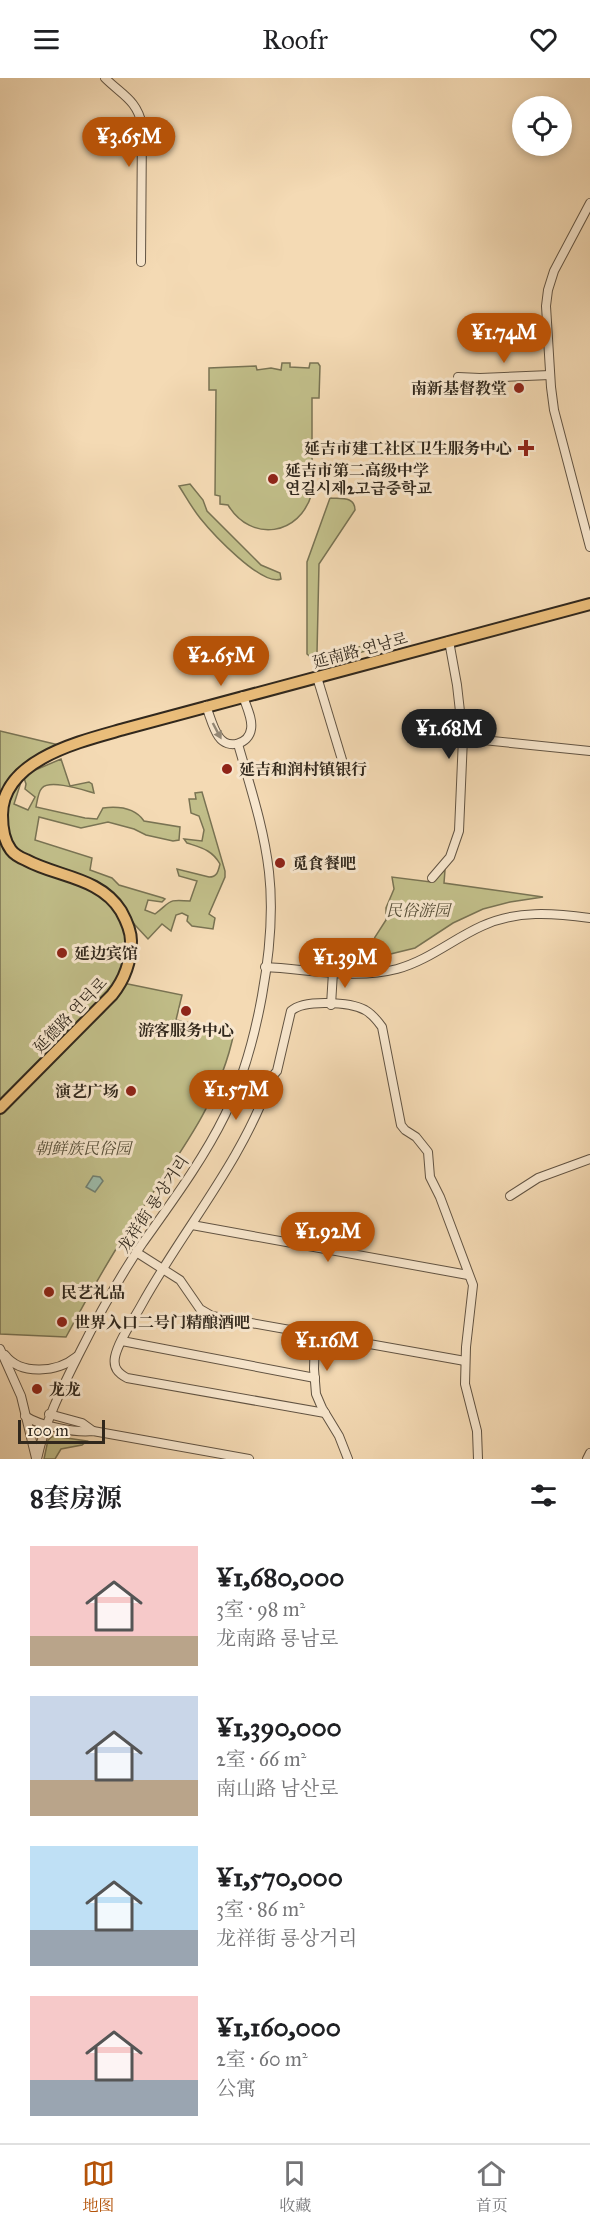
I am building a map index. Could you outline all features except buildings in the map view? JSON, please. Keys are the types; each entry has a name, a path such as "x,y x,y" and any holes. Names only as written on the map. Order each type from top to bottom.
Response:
{"main road":[{"name":"延南路 연남로","path":"70,747 93,738 206,706 590,604"},
{"name":"延德路 연덕로","path":"0,1108 112,995 120,985 129,965 130,930 118,906 110,897 90,884 38,867 22,858 11,850 5,837 2,809 5,796 17,777 35,761 70,747"}],"street":[{"path":"105,78 132,101 139,111 142,125 141,262"},
{"path":"590,204 557,265 548,290 546,306 554,411 586,516 590,547"},
{"path":"458,376 480,378 550,375"},
{"path":"432,878 450,857 459,831 463,738 449,642"},
{"path":"317,677 346,772"},
{"path":"206,706 219,737 228,744 238,744 248,737 252,727 243,696"},
{"path":"463,738 590,752"},
{"name":"龙祥街 룡상거리","path":"37,1459 46,1424 78,1355 136,1252 190,1174 231,1103 252,1040 265,967 270,914 269,871 264,839 238,744"},
{"path":"265,967 333,972 395,969 437,952 480,926 501,918 529,914 590,918"},
{"path":"331,1005 333,972"},
{"path":"325,1413 127,1378 120,1374 114,1364 115,1355 122,1341 163,1269 237,1154 257,1115 271,1078 277,1071 291,1011 307,1003 362,1009 374,1017 381,1026 401,1125 416,1137 428,1152 430,1177 440,1197 473,1290 465,1361 465,1384 477,1431 478,1459"},
{"path":"510,1196 538,1178 590,1159"},
{"path":"192,1226 468,1275"},
{"path":"136,1252 180,1281 200,1309 212,1316 465,1361"},
{"path":"315,1335 315,1378 319,1402 339,1436 348,1459"},
{"path":"122,1341 315,1378"},
{"path":"0,1349 13,1363 34,1369 58,1367 70,1362 78,1355"},
{"path":"0,1349 21,1396 37,1459"},
{"path":"50,1414 82,1423 93,1431"},
{"path":"26,1416 33,1421 78,1432 93,1431 217,1456 249,1459"},
{"path":"587,1459 590,1453"}],"green space":[{"path":"282,363 290,363 290,367 309,368 310,363 318,363 320,366 319,398 312,398 312,493 306,507 286,526 262,529 249,525 228,505 220,504 220,496 215,495 216,390 209,390 209,368 256,366 257,370 271,368 281,370"},
{"path":"190,484 203,500 207,511 261,565 280,573 281,579 262,575 250,567 215,535 197,514 179,486"},
{"path":"330,498 350,500 355,510 319,564 317,653 364,646 366,651 317,663 307,654 307,562"},
{"path":"0,731 63,746 17,769 0,797"},
{"path":"61,759 70,786 89,782 92,784 94,793 67,786 46,786 40,792 36,807 97,819 103,808 115,807 136,813 144,821 180,827 179,840 173,841 146,835 108,822 81,828 39,817 35,840 92,858 90,870 112,878 119,885 165,899 162,902 148,900 145,910 155,914 170,902 190,901 197,881 179,876 177,869 209,877 218,872 220,864 214,856 206,850 187,843 184,839 202,841 204,830 199,816 191,813 189,799 196,799 195,793 202,792 225,871 225,877 209,914 215,918 213,929 192,926 187,921 188,916 182,913 176,915 171,931 162,924 148,939 122,906 24,856 16,848 6,829 6,802 21,782 14,804 28,810 35,797 25,789 24,778 33,771"},
{"name":"延边宾馆","path":"0,830 8,847 77,882 110,902 122,915 130,949 116,983 0,1101"},
{"name":"民俗游园","path":"445,870 444,883 543,897 483,909 453,923 415,948 362,961 362,956 367,956 386,920 386,908 394,889 392,877 431,882"},
{"name":"朝鲜族民俗园","path":"123,983 182,995 176,1020 234,1032 218,1084 193,1132 124,1236 66,1337 0,1334 0,1113 104,1012"},
{"path":"53,1436 87,1441 82,1445 61,1449 55,1459 44,1459 48,1440"}],"shaded area":[{"path":"93,1176 100,1177 103,1181 95,1192 86,1187"}],"place":[{"name":"南新基督教堂","path":"519,388"},
{"name":"延吉市建工社区卫生服务中心","path":"526,448"},
{"name":"延吉市第二高级中学 연길시제2고급중학교","path":"273,479"},
{"name":"延吉和润村镇银行","path":"227,769"},
{"name":"觅食餐吧","path":"280,863"},
{"name":"延边宾馆","path":"62,953"},
{"name":"游客服务中心","path":"186,1011"},
{"name":"演艺广场","path":"131,1091"},
{"name":"民艺礼品","path":"49,1292"},
{"name":"世界入口二号门精酿酒吧","path":"62,1322"},
{"name":"龙龙","path":"37,1389"}]}
